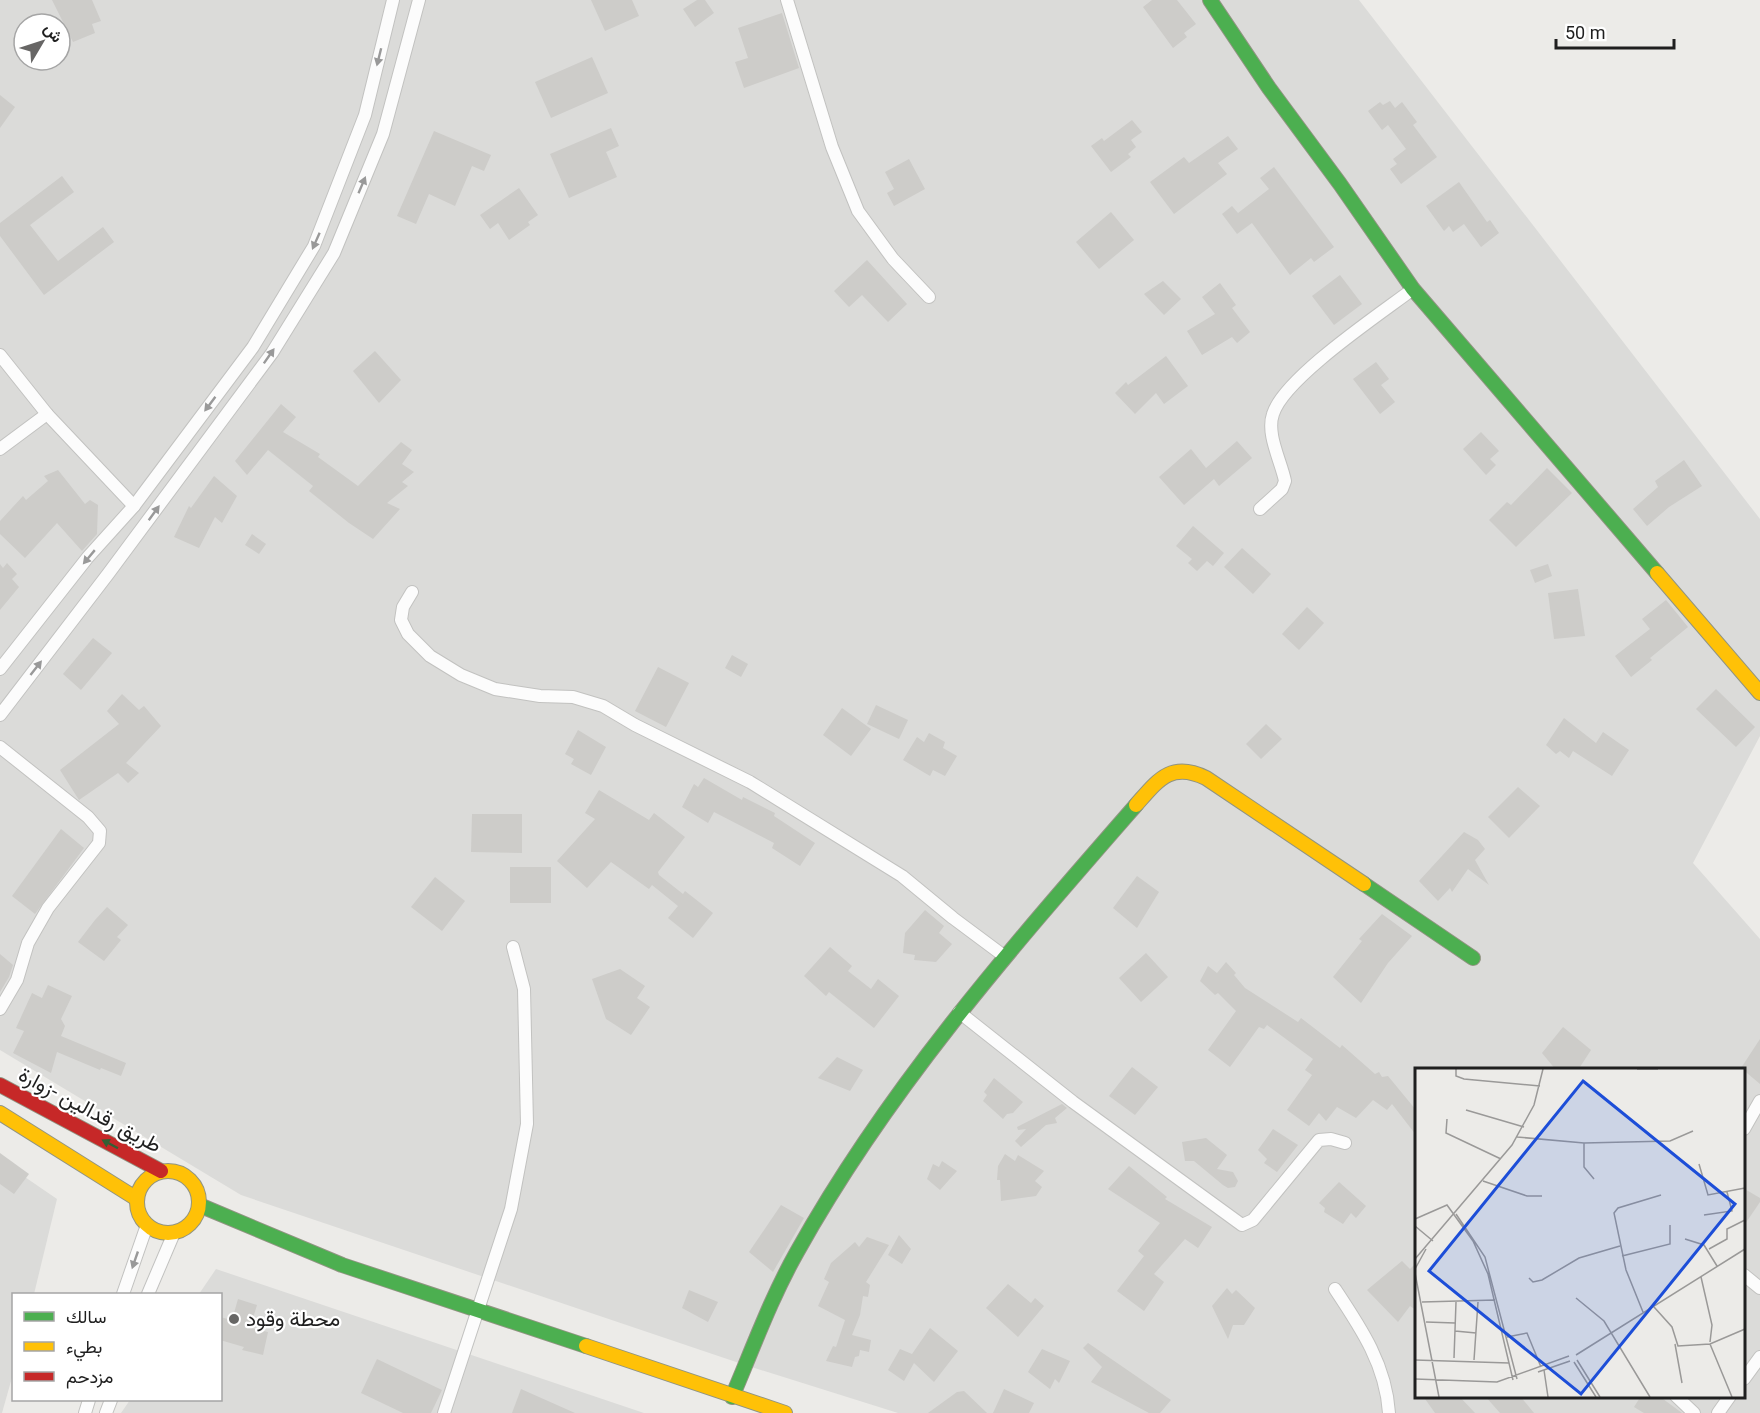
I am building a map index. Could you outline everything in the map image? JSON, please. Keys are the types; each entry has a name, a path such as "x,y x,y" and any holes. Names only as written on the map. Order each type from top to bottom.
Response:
{"street":[{"path":"0,669 87,557 134,506 253,347 314,246 365,115 393,0"},
{"path":"0,715 272,353 334,253 383,134 419,0"},
{"path":"787,0 832,147 858,211 893,259 929,297"},
{"path":"1210,0 1413,290 1760,693"},
{"path":"1260,509 1282,489 1285,481 1273,445 1272,415 1283,396 1301,376 1413,290"},
{"path":"0,355 47,414 134,506"},
{"path":"0,449 47,414"},
{"path":"412,592 403,607 401,620 408,634 438,661 461,675 495,689 573,698 603,706 750,782 902,876 1004,957"},
{"path":"0,747 88,817 100,831 99,843 48,908 33,934 17,980 0,1009"},
{"path":"732,1397 772,1304 797,1253 837,1185 893,1100 959,1012 1004,957 1160,778 1175,772 1190,770 1206,778 1473,958"},
{"path":"444,1413 511,1209 527,1124 524,989 513,947"},
{"path":"959,1012 1073,1102 1242,1225 1253,1220 1319,1140 1331,1139 1344,1143"},
{"name":"طريق رقدالين -زوارة","path":"0,1085 161,1171"},
{"path":"1745,1126 1760,1101"},
{"path":"0,1113 137,1199"},
{"path":"161,1171 171,1171 189,1179 195,1186 199,1205 191,1223 174,1233 155,1231 147,1225 137,1209 137,1199 144,1181 161,1171"},
{"path":"199,1205 342,1265 785,1413"},
{"path":"123,1293 147,1225"},
{"path":"148,1293 174,1233"},
{"path":"1745,1277 1760,1288"},
{"path":"1335,1289 1362,1329 1380,1367 1389,1413"},
{"path":"1745,1376 1760,1357"},
{"path":"1678,1398 1694,1413"},
{"path":"1718,1413 1729,1398"}],"shaded area":[{"path":"0,0 1359,0 1760,519 1760,736 1693,863 1760,939 1760,1413 898,1413 742,1364 241,1195 0,1050"},
{"path":"0,1160 57,1199 34,1293 12,1293 12,1378 2,1413 0,1413"},
{"path":"216,1269 644,1413 121,1413 129,1401 222,1401 222,1293 200,1293"}],"building":[{"path":"52,0 92,0 101,21 92,24 95,33 73,42 72,12 58,12"},
{"path":"591,0 632,0 639,16 605,31"},
{"path":"697,0 705,0 714,13 695,27 683,9"},
{"path":"1152,0 1177,0 1196,24 1184,33 1187,37 1173,48 1143,7"},
{"path":"782,13 799,68 744,88 735,62 748,58 738,28"},
{"path":"592,57 608,93 551,118 535,82"},
{"path":"0,95 15,107 0,128"},
{"path":"1390,101 1395,108 1402,102 1417,122 1413,125 1437,157 1401,184 1390,169 1397,164 1393,159 1406,149 1388,125 1382,130 1368,111 1380,102 1383,105"},
{"path":"1132,120 1142,132 1131,140 1136,147 1128,154 1131,157 1111,172 1091,146 1102,138 1104,141"},
{"path":"611,128 619,146 606,152 617,177 569,198 550,154"},
{"path":"434,131 491,155 484,171 472,166 455,206 429,194 416,224 397,216"},
{"path":"1228,136 1238,149 1218,163 1227,174 1174,214 1150,182 1184,157 1189,163"},
{"path":"909,159 925,189 894,206 887,193 894,189 885,172"},
{"path":"1274,167 1334,247 1314,262 1311,258 1290,275 1252,223 1237,234 1222,214 1232,206 1238,213 1269,189 1260,178"},
{"path":"62,176 74,192 30,225 58,261 103,227 114,242 44,295 0,236 0,223"},
{"path":"1459,182 1487,222 1490,220 1499,233 1481,247 1464,224 1453,232 1449,226 1444,231 1426,206"},
{"path":"519,188 538,215 528,222 530,225 509,240 498,223 490,229 480,215"},
{"path":"1111,212 1134,240 1099,269 1076,242"},
{"path":"867,260 907,304 888,322 862,295 849,307 834,291"},
{"path":"1340,275 1362,304 1334,325 1312,296"},
{"path":"1163,281 1181,299 1164,315 1144,294"},
{"path":"1220,283 1236,305 1232,308 1250,332 1237,343 1232,337 1202,355 1187,331 1215,314 1202,297"},
{"path":"375,351 401,380 379,403 353,371"},
{"path":"1166,356 1188,386 1164,404 1156,393 1135,414 1115,393 1126,382 1128,385"},
{"path":"1376,362 1389,379 1381,385 1395,402 1380,414 1353,379"},
{"path":"281,404 296,417 283,432 320,454 318,457 358,486 401,442 412,450 402,464 414,472 402,482 408,486 387,503 400,509 373,539 309,491 313,486 268,450 247,475 235,461"},
{"path":"1481,432 1499,451 1490,459 1496,465 1486,475 1463,449"},
{"path":"1237,441 1252,458 1219,486 1214,479 1184,505 1159,477 1191,449 1206,468"},
{"path":"1684,460 1702,486 1669,507 1647,526 1633,509 1658,487 1655,481"},
{"path":"1547,468 1572,493 1516,547 1489,520 1507,502 1511,505"},
{"path":"58,470 85,504 90,500 98,505 97,534 82,551 57,523 25,558 0,534 0,521 23,496 26,500 48,481 44,476"},
{"path":"214,476 237,496 222,523 215,517 199,548 174,537 189,506 191,508"},
{"path":"1193,526 1224,553 1213,566 1207,561 1197,571 1188,563 1192,559 1176,546"},
{"path":"252,534 266,544 259,554 245,545"},
{"path":"1242,548 1271,574 1253,594 1224,567"},
{"path":"7,563 17,574 12,579 19,587 0,610 0,564 3,568"},
{"path":"1548,564 1552,576 1535,583 1530,570"},
{"path":"1578,589 1585,636 1554,639 1548,593"},
{"path":"1666,600 1688,627 1631,677 1615,656 1650,629 1642,619"},
{"path":"1307,607 1324,623 1299,650 1282,634"},
{"path":"93,638 112,653 81,690 63,674"},
{"path":"732,655 748,664 741,677 725,668"},
{"path":"658,667 689,683 666,727 635,711"},
{"path":"1716,689 1755,727 1736,747 1696,709"},
{"path":"122,694 139,710 144,706 161,726 126,763 139,773 128,783 118,773 79,800 60,770 119,724 107,711"},
{"path":"876,705 908,720 899,739 867,724"},
{"path":"842,708 871,729 851,756 823,735"},
{"path":"1564,718 1596,743 1603,732 1629,750 1612,776 1573,751 1569,758 1560,751 1556,754 1546,745"},
{"path":"1266,724 1282,739 1261,759 1246,744"},
{"path":"578,730 606,747 591,775 571,764 574,759 565,754"},
{"path":"929,733 945,742 943,748 957,756 945,776 933,770 930,776 903,760 917,737 924,742"},
{"path":"704,778 742,800 743,797 775,813 774,816 815,843 800,866 772,848 774,843 714,812 708,823 682,807 694,784 698,787"},
{"path":"1518,787 1540,806 1509,838 1488,817"},
{"path":"599,790 649,820 654,813 685,837 658,872 683,894 685,891 713,913 693,938 668,918 678,906 652,885 649,889 611,862 587,888 557,861 595,819 585,813"},
{"path":"472,814 522,814 522,853 471,852"},
{"path":"61,829 84,848 35,914 12,896"},
{"path":"1464,832 1478,840 1485,849 1475,860 1489,885 1468,869 1452,892 1450,888 1438,901 1419,881"},
{"path":"510,867 551,867 551,903 510,903"},
{"path":"1137,876 1159,892 1137,928 1113,908"},
{"path":"435,877 465,901 442,931 411,907"},
{"path":"107,907 128,925 117,937 121,940 104,961 78,942"},
{"path":"925,910 944,926 939,933 952,944 936,962 914,960 915,955 903,953 905,933"},
{"path":"1382,914 1412,936 1388,963 1361,1003 1333,977 1362,941 1359,939"},
{"path":"830,947 852,966 848,971 871,989 878,979 899,996 874,1028 829,992 826,996 804,976"},
{"path":"1146,953 1168,977 1141,1002 1119,978"},
{"path":"0,954 13,965 0,992"},
{"path":"1226,962 1245,988 1298,1022 1301,1018 1340,1048 1342,1045 1375,1074 1379,1072 1382,1077 1388,1076 1415,1109 1415,1134 1392,1104 1387,1110 1373,1100 1356,1118 1337,1107 1326,1121 1319,1113 1309,1126 1287,1110 1312,1075 1305,1070 1313,1059 1267,1025 1264,1029 1259,1027 1230,1067 1208,1050 1236,1011 1218,993 1215,995 1200,981 1208,966 1217,973"},
{"path":"620,969 645,986 637,998 650,1007 631,1035 606,1019 592,979"},
{"path":"48,985 72,996 61,1019 65,1026 61,1036 126,1063 121,1076 57,1052 51,1073 13,1053 24,1031 16,1028 32,993 42,998"},
{"path":"1563,1027 1591,1050 1579,1068 1554,1068 1542,1053"},
{"path":"1760,1039 1760,1084 1745,1071 1745,1068 1741,1068"},
{"path":"837,1057 863,1070 850,1091 818,1078"},
{"path":"1132,1067 1158,1087 1135,1115 1109,1096"},
{"path":"994,1078 1023,1102 1013,1113 1007,1114 1003,1119 983,1101 987,1095 984,1092"},
{"path":"1062,1104 1067,1108 1055,1118 1057,1123 1046,1125 1021,1147 1015,1141 1026,1129 1018,1130 1017,1127"},
{"path":"1273,1129 1298,1145 1277,1172 1264,1163 1267,1159 1258,1150"},
{"path":"1206,1138 1227,1155 1217,1169 1233,1172 1238,1181 1235,1187 1228,1188 1223,1185 1194,1161 1185,1161 1182,1142"},
{"path":"0,1153 29,1174 14,1194 0,1184"},
{"path":"1005,1154 1015,1161 1018,1155 1044,1171 1035,1181 1042,1187 1036,1196 1001,1201 1000,1180 997,1180 998,1166"},
{"path":"942,1161 957,1171 940,1190 927,1179 933,1164 939,1167"},
{"path":"1129,1166 1167,1197 1165,1199 1212,1227 1198,1248 1185,1239 1154,1274 1164,1282 1144,1311 1117,1291 1144,1256 1138,1251 1160,1223 1108,1189"},
{"path":"1339,1182 1366,1206 1356,1218 1351,1213 1343,1224 1324,1212 1325,1208 1319,1203"},
{"path":"1745,1189 1760,1198 1760,1202 1745,1224"},
{"path":"781,1205 804,1218 773,1272 749,1252"},
{"path":"899,1235 911,1249 902,1264 888,1255"},
{"path":"867,1237 889,1245 866,1282 870,1285 868,1297 863,1296 860,1315 852,1335 871,1340 869,1352 860,1350 852,1367 826,1361 833,1346 836,1347 845,1320 818,1306 829,1282 824,1279 831,1263 855,1242 859,1247"},
{"path":"1402,1261 1410,1269 1415,1264 1415,1309 1410,1306 1398,1322 1367,1290"},
{"path":"1008,1284 1031,1303 1035,1298 1044,1306 1018,1337 986,1308"},
{"path":"1227,1288 1232,1294 1236,1290 1255,1308 1244,1325 1233,1325 1228,1339 1212,1306"},
{"path":"689,1290 718,1302 708,1322 682,1308"},
{"path":"238,1299 257,1305 250,1328 268,1332 263,1355 242,1350 244,1347 222,1341 222,1318 232,1320"},
{"path":"930,1328 958,1351 934,1382 914,1363 904,1381 888,1370 900,1349 912,1354"},
{"path":"1088,1343 1171,1400 1160,1413 1149,1413 1091,1382 1102,1367 1083,1348"},
{"path":"1042,1349 1070,1361 1059,1383 1055,1379 1050,1389 1028,1372"},
{"path":"377,1359 442,1390 431,1413 403,1413 361,1393"},
{"path":"521,1389 575,1413 512,1413"},
{"path":"1004,1389 1034,1403 1029,1413 993,1413"},
{"path":"964,1391 987,1413 928,1413 957,1392"},
{"path":"1424,1398 1461,1398 1475,1413 1435,1413"},
{"path":"1487,1398 1522,1398 1534,1413 1500,1413"},
{"path":"1640,1398 1662,1398 1682,1413 1644,1413 1634,1407"}],"traffic: fast":[{"path":"1210,0 1269,88 1340,184 1413,289 1657,573"},
{"path":"732,1397 788,1269 833,1191 871,1133 954,1020 1136,805"},
{"path":"1364,884 1473,958"},
{"path":"199,1205 342,1265 586,1346"}],"traffic: slow":[{"path":"1657,573 1760,693"},
{"path":"1136,805 1166,776 1174,772 1194,773 1206,778 1364,884"},
{"path":"0,1113 137,1199"},
{"path":"168,1171 180,1173 190,1180 197,1190 199,1202 197,1214 190,1224 180,1231 168,1233 156,1231 146,1224 139,1214 137,1202 139,1190 146,1180 156,1173 168,1171"},
{"path":"586,1346 785,1413"}],"traffic: jam":[{"path":"0,1085 161,1171"}],"place":[{"name":"محطة وقود","path":"234,1319"}]}
